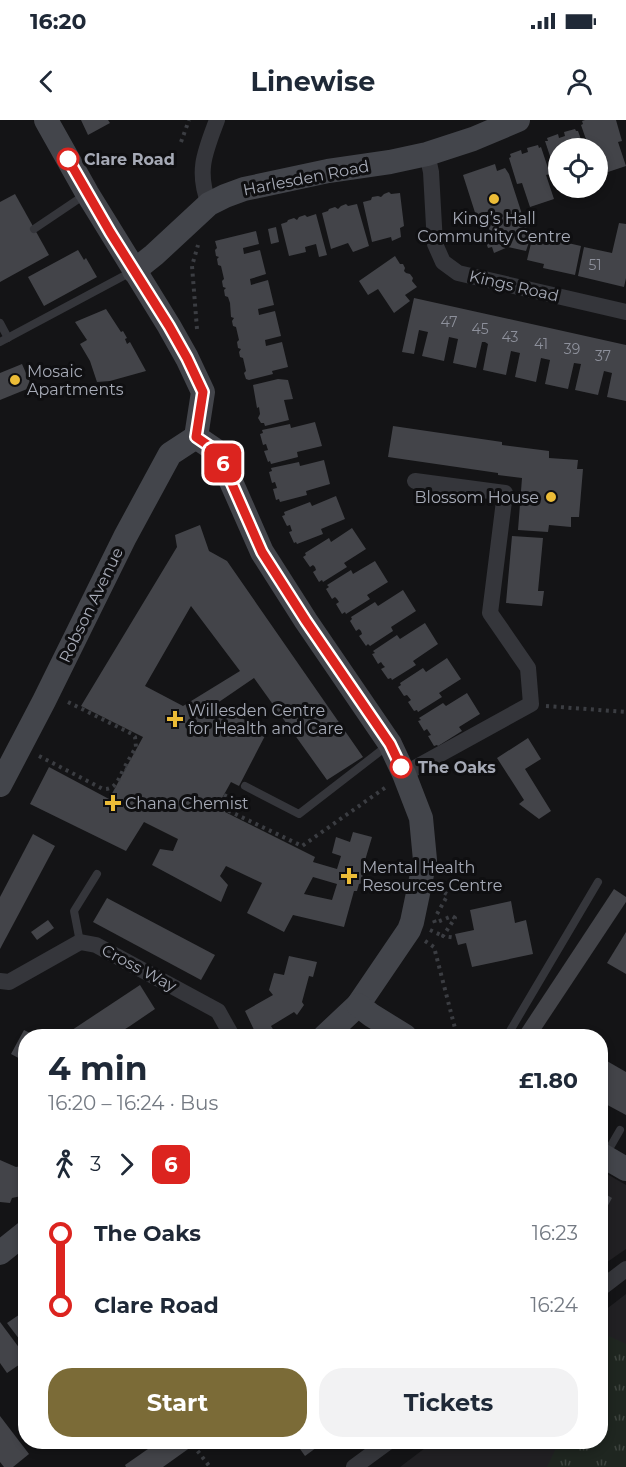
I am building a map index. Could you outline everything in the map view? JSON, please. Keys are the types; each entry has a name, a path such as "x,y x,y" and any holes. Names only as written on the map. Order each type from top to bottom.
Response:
{"street":[{"path":"46,120 87,193 187,358 203,392 196,437 218,452 262,552 390,744 421,818 425,860 409,930 358,1005 332,1029"},
{"path":"209,204 202,181 204,155 217,120"},
{"name":"Harlesden Road","path":"134,271 209,204 244,189 327,171 427,154 473,140 518,120"},
{"name":"Kings Road","path":"427,154 431,172 435,244 443,262 458,273 626,312"},
{"name":"Robson Avenue","path":"0,785 125,537 170,454 196,437"},
{"path":"404,774 531,704 528,668 490,614 505,493 415,481"},
{"name":"Cross Way","path":"0,981 9,982 80,942 96,945 208,1004 218,1011 228,1029"},
{"path":"358,1005 394,1029"},
{"path":"608,1158 626,1168"},
{"path":"0,1253 18,1238"},
{"path":"608,1283 626,1269"},
{"path":"354,1467 378,1449"}],"lane":[{"path":"34,229 87,193"},
{"path":"0,322 4,340 134,271"},
{"path":"245,786 299,814 390,744"},
{"path":"80,942 74,911 97,874"},
{"path":"511,1029 598,882"},
{"path":"608,1147 620,1130"}],"path":[{"path":"181,142 189,128 189,120"},
{"path":"197,333 192,267 198,244"},
{"path":"35,754 103,789 112,788 125,769 136,747 135,737 63,699"},
{"path":"546,706 626,712"},
{"path":"434,886 447,894 434,919 435,923 452,916 455,918 443,936"},
{"path":"435,932 456,938"},
{"path":"417,935 434,947 455,1029"},
{"path":"197,1449 210,1467"}],"shaded area":[{"path":"608,1175 626,1185 626,1249 608,1261"},
{"path":"626,1294 626,1467 400,1467 424,1449 608,1449 608,1308"}],"green space":[{"path":"609,1336 626,1344 626,1467 547,1467 556,1449 608,1449"}],"building":[{"path":"81,120 108,120 110,123 88,135"},
{"path":"616,120 622,141 618,142 626,166 608,172 608,138 586,138 582,121"},
{"path":"575,129 580,138 559,138 565,136 564,132"},
{"path":"558,134 559,138 548,138 548,141 547,138"},
{"path":"538,145 539,148 541,147 548,168 546,175 548,198 554,199 530,207 522,183 517,184 509,158 510,154 521,150 522,154 528,152 527,148"},
{"name":"King’s Hall Community Centre","path":"495,164 497,171 505,168 509,174 530,239 526,251 508,247 494,253 492,247 488,248 484,237 491,234 487,223 479,225 463,175"},
{"path":"389,192 391,194 400,193 404,226 400,228 401,237 392,241 391,237 372,242 363,202"},
{"path":"15,194 49,255 0,282 0,202"},
{"path":"346,204 348,206 357,204 369,246 353,252 348,243 331,249 322,213 335,207 338,209"},
{"path":"316,214 327,255 319,257 316,244 305,247 306,252 289,256 281,224 294,218 297,220 305,215 307,217"},
{"path":"619,223 626,224 624,287 578,276 584,247 612,253"},
{"path":"276,227 279,242 271,244 268,229"},
{"path":"256,231 259,244 243,248 244,254 260,250 266,274 250,279 251,285 268,280 274,305 258,309 259,315 275,311 281,336 265,340 266,346 282,342 288,367 272,371 273,374 249,380 246,379 244,373 246,371 243,358 240,357 241,349 238,348 239,340 236,327 233,326 234,318 231,317 230,303 228,297 225,296 226,288 223,287 224,279 221,266 218,265 219,257 216,256 215,241"},
{"path":"533,235 581,246 575,275 543,268 544,264 527,260"},
{"path":"78,250 84,260 86,258 97,277 44,306 28,277"},
{"path":"395,256 400,264 403,264 404,271 413,278 412,281 417,287 405,295 410,301 394,313 378,289 368,295 359,281"},
{"path":"414,298 626,345 626,401 607,397 612,373 604,371 598,395 575,390 581,364 574,363 568,389 545,384 550,360 541,358 536,382 515,377 520,353 511,351 506,375 483,370 488,344 485,342 482,342 476,368 453,363 458,339 449,337 444,361 422,356 428,332 419,330 414,354 402,352"},
{"path":"106,309 121,332 123,331 127,344 130,342 146,371 110,381 97,382 90,361 80,344 87,340 75,322"},
{"name":"Mosaic Apartments","path":"22,364 32,387 0,400 0,373"},
{"path":"278,379 288,380 293,399 284,400 289,420 265,426 258,418 259,407 257,408 253,385"},
{"path":"315,422 322,446 297,452 298,457 271,464 270,461 268,462 264,451 268,450 266,444 263,445 260,434 263,433 262,430 290,424 291,428"},
{"path":"393,426 502,442 502,445 549,451 549,458 578,460 577,469 583,469 579,517 571,517 571,527 549,525 548,532 518,530 522,478 388,457"},
{"path":"324,460 330,484 306,491 307,495 280,502 279,499 276,500 273,489 277,488 275,482 272,483 269,472 272,471 271,468 299,462 300,466"},
{"path":"336,496 345,519 321,529 323,534 297,544 294,543 289,532 292,531 290,525 287,526 282,516 285,515 284,512 310,502 312,506"},
{"name":"Willesden Centre for Health and Care","path":"200,525 209,551 227,561 363,757 327,780 254,678 216,704 267,732 239,786 231,782 221,800 229,803 225,812 315,857 313,862 337,869 341,856 332,853 336,837 350,842 353,832 372,837 363,867 365,869 362,883 359,884 357,891 354,891 344,927 293,915 284,932 247,913 262,883 226,866 220,876 228,885 221,902 152,865 160,849 173,851 178,839 144,822 126,851 30,804 49,767 109,799 143,737 81,706 177,547 175,535","holes":["191,606 240,671 183,706 145,686","313,877 337,884 332,900 304,894"]},
{"path":"352,528 366,549 344,563 347,567 323,582 322,580 319,582 313,572 316,570 315,567 313,565 310,567 303,557 305,553 329,538 331,542"},
{"path":"512,536 543,538 538,591 544,591 542,606 506,603"},
{"path":"375,561 388,582 367,595 370,599 346,614 345,612 342,614 336,604 339,602 335,597 332,599 326,589 329,587 327,585 351,570 353,574"},
{"path":"403,590 416,611 391,627 393,631 370,646 368,644 366,646 359,636 362,634 361,631 359,629 356,631 350,621 351,617 375,602 378,606"},
{"path":"425,623 438,644 413,661 416,665 392,680 388,679 381,669 385,667 381,662 378,664 372,654 375,653 373,651 397,635 400,639"},
{"path":"447,658 461,679 439,693 442,697 418,712 414,711 408,702 411,700 407,695 404,696 398,687 400,683 423,668 426,672"},
{"path":"467,693 480,714 459,727 462,731 438,746 434,746 428,736 431,735 427,729 424,731 418,721 421,720 419,718 443,703 446,706"},
{"path":"528,738 541,759 525,769 551,811 539,819 519,804 524,800 497,758"},
{"path":"33,834 55,846 0,949 0,897"},
{"path":"614,889 626,897 626,902 542,1029 522,1029"},
{"path":"107,898 215,955 201,980 93,922"},
{"path":"511,901 515,923 526,920 533,954 472,967 466,943 458,945 455,934 474,930 470,910"},
{"path":"48,920 54,928 37,940 31,932"},
{"path":"626,932 626,974 607,963"},
{"path":"289,956 317,962 313,977 309,976 302,1002 304,1005 297,1015 294,1012 271,1026 273,1029 254,1029 245,1011 273,995 269,990 274,973 284,975"},
{"path":"140,985 155,1009 125,1029 74,1029"},
{"path":"18,1041 18,1058 11,1054"},
{"path":"608,1062 626,1072 626,1115 608,1105"},
{"path":"0,1160 18,1167 18,1197 12,1198 10,1203 0,1202"},
{"path":"18,1315 18,1337 7,1323"},
{"path":"0,1322 18,1346 18,1365 7,1373 0,1363"},
{"path":"0,1416 18,1440 18,1449 25,1449 29,1454 13,1467 4,1467 0,1462"},
{"path":"148,1449 188,1449 163,1467 126,1467 125,1465"},
{"path":"300,1449 314,1449 305,1456"}],"bus line":[{"name":"6","path":"68,159 110,232 169,326 203,392 196,437 218,452 262,552 390,744 401,767"}],"place":[{"name":"Clare Road","path":"68,159"},
{"name":"King’s Hall Community Centre","path":"494,199"},
{"name":"Mosaic Apartments","path":"15,380"},
{"name":"Blossom House","path":"551,497"},
{"name":"Willesden Centre for Health and Care","path":"175,719"},
{"name":"The Oaks","path":"401,767"},
{"name":"Chana Chemist","path":"113,803"},
{"name":"Mental Health Resources Centre","path":"349,876"}]}
